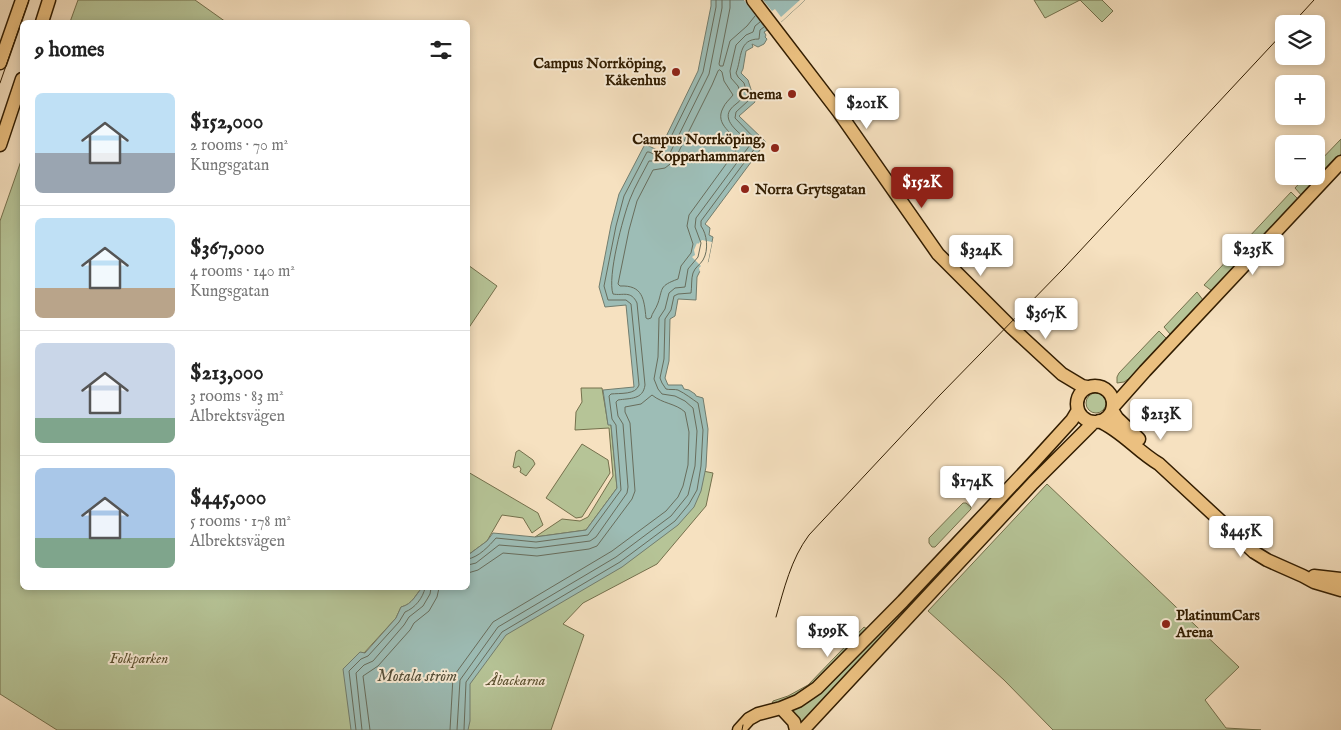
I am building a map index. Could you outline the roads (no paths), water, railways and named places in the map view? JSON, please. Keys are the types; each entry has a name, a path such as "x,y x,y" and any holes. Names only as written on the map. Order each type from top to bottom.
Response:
{"main road":[{"path":"0,63 22,0"},
{"path":"43,20 49,0"},
{"path":"753,0 838,111 938,254 1062,374 1078,396"},
{"path":"0,145 20,84"},
{"path":"803,730 1033,483 1096,422 1109,415 1112,408 1145,370 1341,162"},
{"path":"1145,370 1122,386 1114,388 1096,385 1081,391 1076,404 1083,418 1121,434 1159,464 1254,552 1314,582 1341,590"},
{"path":"1062,374 1087,387"},
{"path":"1103,387 1111,395 1112,408 1117,418 1153,453 1159,464"},
{"path":"739,730 749,719 758,714 781,708 809,696 1032,464 1072,420 1078,410"},
{"path":"1303,576 1341,579"},
{"path":"781,708 792,720 796,730"}],"water":[{"name":"Motala ström","path":"711,0 805,0 781,22 764,32 767,39 764,44 758,47 752,44 753,47 746,51 741,73 748,80 755,102 739,116 766,142 705,224 710,228 709,235 713,237 708,262 697,277 696,300 678,299 675,316 670,319 669,361 665,378 668,385 682,385 684,389 703,398 708,429 706,467 701,491 694,507 678,525 622,567 506,635 470,684 470,721 468,730 351,730 343,669 360,652 365,653 396,618 401,607 411,602 420,590 470,590 470,554 487,541 493,533 535,537 586,530 617,488 611,425 608,425 603,390 634,387 626,305 605,307 599,287 611,225 619,194 644,146 647,145 659,151 698,71"}],"tram line":[{"path":"22,20 29,0"},
{"path":"1300,15 1314,0"},
{"path":"0,83 20,26"},
{"path":"776,617 785,585 797,554 809,535 939,396 1064,268 1275,42"},
{"path":"742,730 743,725"}],"place":[{"name":"Campus Norrköping, Kåkenhus","path":"676,72"},
{"name":"Cnema","path":"792,94"},
{"name":"Campus Norrköping, Kopparhammaren","path":"775,148"},
{"name":"Norra Grytsgatan","path":"745,189"},
{"name":"PlatinumCars Arena","path":"1166,624"}],"park label":[{"name":"Folkparken","path":"139,658"},
{"name":"Åbackarna","path":"516,680"}]}
